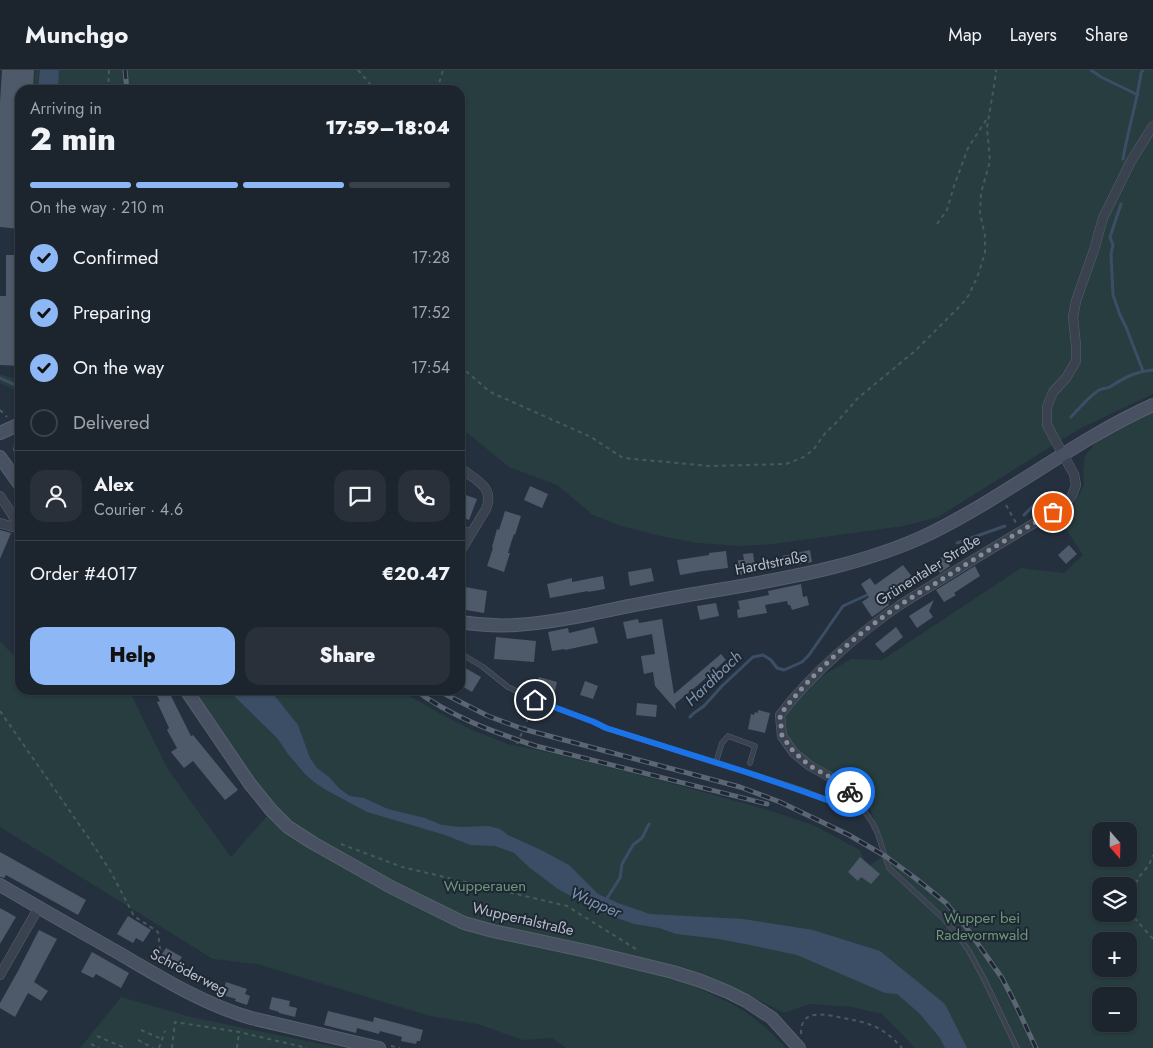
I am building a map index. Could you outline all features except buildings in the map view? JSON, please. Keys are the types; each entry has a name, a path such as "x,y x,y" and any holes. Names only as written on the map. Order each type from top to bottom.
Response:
{"main road":[{"path":"1064,454 1120,421 1153,405"},
{"path":"0,433 15,426"},
{"name":"Hardtstraße","path":"465,622 498,625 538,623 563,619 818,571 879,554 914,541 955,520 1064,454"},
{"path":"0,457 15,478"},
{"name":"Wuppertalstraße","path":"189,695 250,784 271,810 288,827 313,843 398,890 464,923 673,972 728,992 772,1018 799,1048"},
{"name":"Schröderweg","path":"0,885 147,970 214,1005 251,1018 379,1048"}],"street":[{"name":"Grünentaler Straße","path":"860,805 847,789 810,766 794,752 782,736 780,715 792,699 810,681 851,642 873,625 901,605 1053,512 1072,496 1075,489 1075,481 1072,469 1047,426 1047,407 1053,392 1066,378 1076,361 1073,317 1076,301 1103,218 1131,161 1153,126"},
{"path":"465,472 483,485 490,496 486,509 465,544"},
{"path":"0,496 15,520"},
{"path":"0,523 15,527"},
{"path":"0,975 39,908"}],"lane":[{"path":"465,529 472,532"},
{"path":"465,656 483,667 508,687 535,700 606,728 716,762 838,804 860,805"},
{"path":"716,762 722,743 728,736 755,746 750,763"},
{"name":"Grünentaler Straße","path":"860,805 877,832 889,868 943,918 969,951 1017,1048"}],"path":[{"path":"108,85 109,70"},
{"path":"358,70 371,85"},
{"path":"438,85 443,70"},
{"path":"465,370 490,392 591,437 623,458 710,466 786,464 804,457 814,449 826,432 858,398 915,351 962,304 969,294 985,253 985,236 980,213 981,193 990,161 987,128 996,70"},
{"path":"937,224 948,210 954,186 968,148 989,115"},
{"path":"0,410 15,423"},
{"path":"15,440 15,453"},
{"path":"1000,494 1020,531"},
{"path":"517,744 535,700"},
{"path":"0,711 111,872 134,916 158,932 160,949"},
{"path":"338,843 402,866 567,906 640,952"},
{"path":"1137,880 1150,865 1153,855"},
{"path":"1137,921 1153,939"},
{"path":"802,1034 801,1028 804,1020 817,1014 825,1015 874,1026 902,1048"},
{"path":"172,1048 174,1022 239,1032 308,1048"},
{"path":"141,1030 162,1039"},
{"path":"159,1048 165,1031"},
{"path":"237,1048 239,1032"},
{"path":"98,1036 125,1048"},
{"path":"138,1040 153,1048"},
{"path":"91,1044 99,1048"}],"green space":[{"path":"35,70 1153,70 1153,394 1079,429 938,517 904,526 773,544 739,546 698,543 621,526 593,515 557,485 509,467 465,431 465,85 34,85"},
{"path":"0,374 15,379 15,390 0,383"},
{"name":"Wupper bei Radevormwald","path":"1153,412 1153,1048 915,1048 882,1014 852,1007 810,1004 784,1013 735,988 465,922 307,839 274,809 195,695 408,695 472,730 508,744 659,780 765,809 813,825 860,850 867,867 885,855 871,810 850,786 835,774 811,764 795,751 784,736 782,715 813,681 851,659 882,660 1021,568 1064,573 1083,555 1056,514 1074,504 1084,485 1083,470 1085,456 1097,441"},
{"path":"15,438 15,458 13,449"},
{"path":"0,641 15,657 15,695 131,695 167,768 231,857 268,815 439,914 672,976 743,1010 765,1027 786,1048 566,1048 552,1038 523,1040 478,1024 430,1016 257,964 213,959 0,827"},
{"path":"121,997 191,1017 340,1048 80,1048"}],"water":[{"path":"40,70 59,70 58,85 38,85"},
{"name":"Wupper","path":"233,695 274,695 298,725 310,758 317,768 350,796 364,798 388,809 425,818 442,825 461,827 488,826 500,829 508,835 569,865 598,894 618,903 650,914 743,919 813,930 880,951 945,1004 967,1048 945,1048 940,1038 919,1013 897,994 885,993 797,955 719,939 676,934 659,928 634,924 600,912 558,889 514,853 495,846 470,845 445,835 367,812 314,782 288,754 277,738"}],"waterway":[{"path":"1091,70 1138,95"},
{"path":"1123,159 1143,70"},
{"path":"1121,204 1110,237 1113,245 1111,254 1113,295 1143,371"},
{"name":"Hardtbach","path":"1071,417 1099,390 1110,387 1135,374 1153,370"},
{"path":"0,378 15,385"},
{"name":"Hardtbach","path":"1024,515 1046,493"},
{"name":"Hardtbach","path":"957,543 1005,526"},
{"name":"Hardtbach","path":"690,717 704,706 753,657 763,655 771,660 777,668 784,670 802,662 809,655 843,606 867,595"},
{"name":"Hardtbach","path":"606,900 620,878 622,864 633,845 642,838 649,824"}],"railway":[{"path":"125,70 126,85"},
{"path":"422,695 473,723 536,746 767,804"},
{"path":"447,695 488,716 523,729 740,787 780,802 849,835 885,856 946,903 966,927 1002,978 1036,1048"}],"way so far":[{"path":"850,792 810,766 794,752 782,736 780,715 792,699 810,681 851,642 873,625 974,559 1053,512"}],"route":[{"path":"535,700 606,728 746,772 838,804 860,805 850,792"}],"park label":[{"name":"Wupperauen","path":"485,886"}]}
